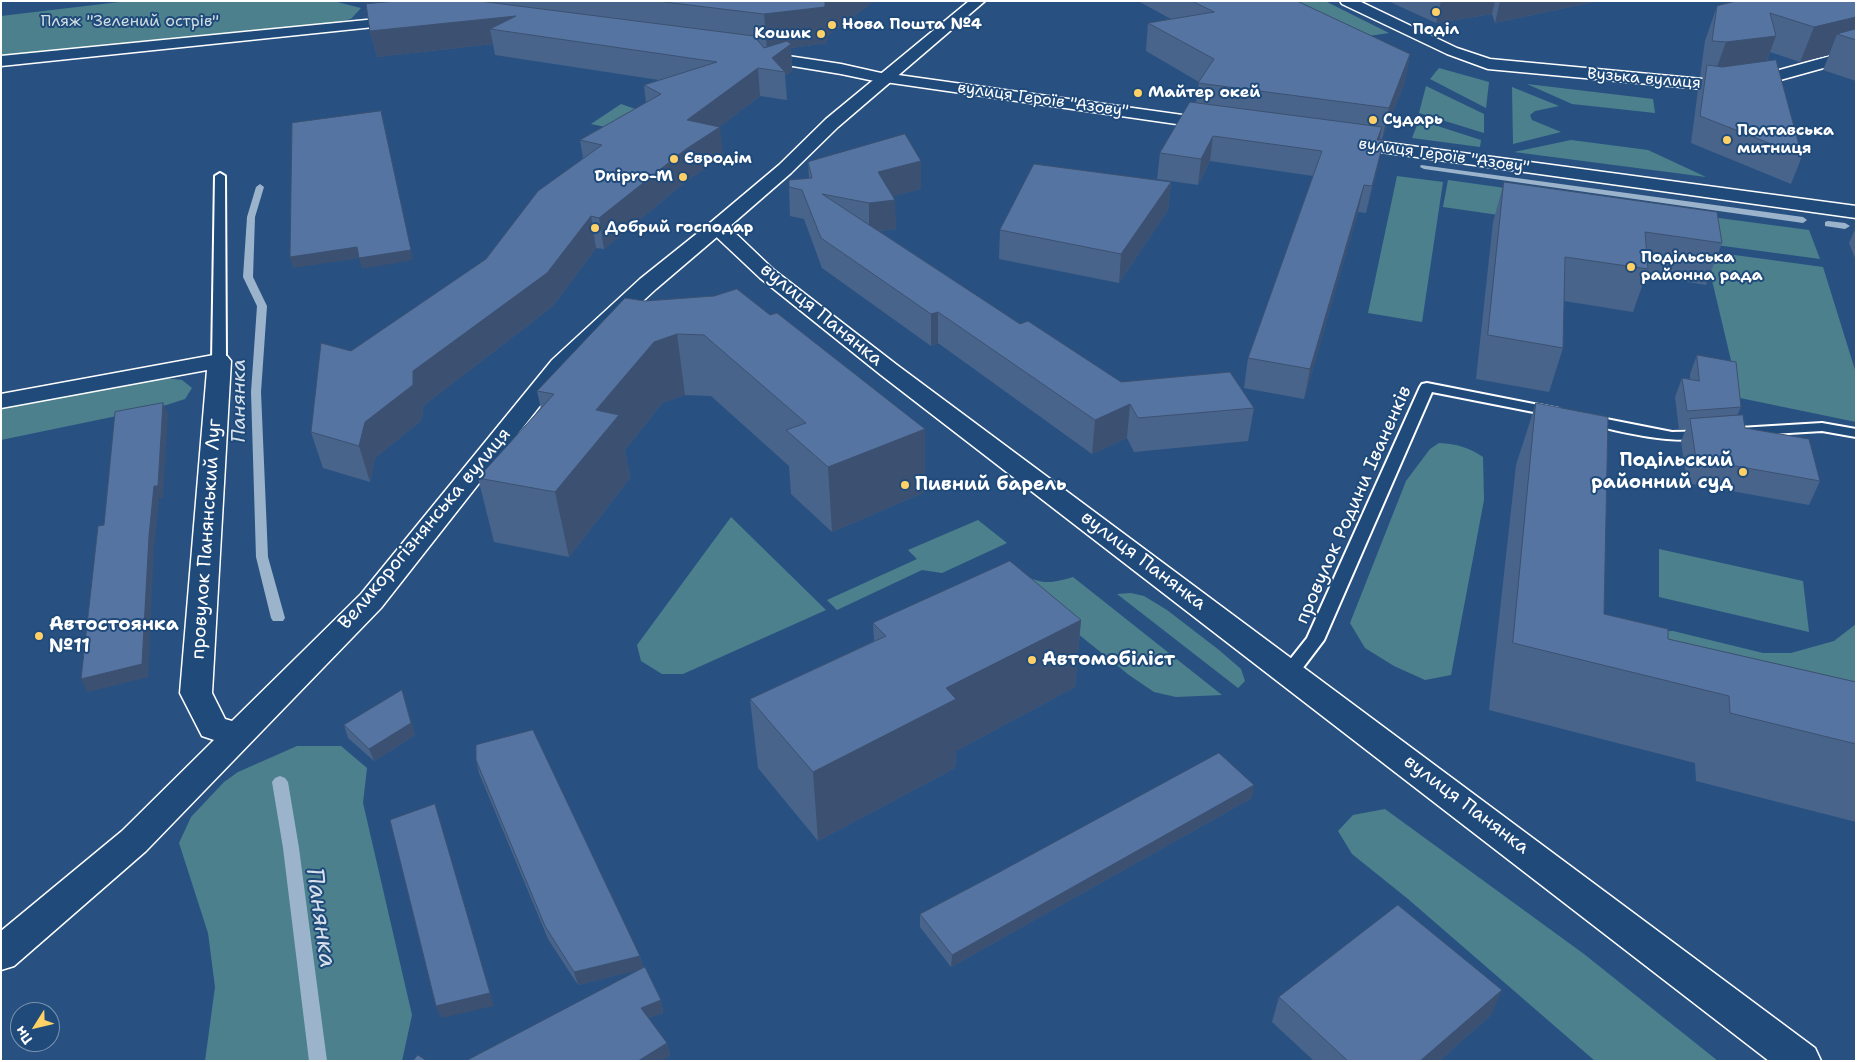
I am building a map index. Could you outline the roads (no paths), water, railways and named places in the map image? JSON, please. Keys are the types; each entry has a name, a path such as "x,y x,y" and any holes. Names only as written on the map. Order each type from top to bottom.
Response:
{"street":[{"path":"716,227 785,169 832,123 884,78 978,1"},
{"name":"Вузька вулиця","path":"1347,1 1452,51 1488,64 1713,85 1773,77 1856,54"},
{"path":"1,61 422,19"},
{"name":"вулиця Героїв \"Азову\"","path":"745,55 841,69 884,78 1233,127"},
{"name":"вулиця Героїв \"Азову\"","path":"1332,140 1856,212"},
{"name":"вулиця Панянка","path":"716,227 768,274 820,317 1802,1061"},
{"name":"Великорогізнянська вулиця","path":"1,954 134,841 371,601 560,365 648,284 716,227"},
{"path":"1,401 219,362"},
{"name":"провулок Панянський Луг","path":"219,362 196,693 213,728 239,735"}],"lane":[{"path":"219,362 220,176"},
{"name":"провулок Родини Іваненків","path":"1290,672 1315,640 1427,387 1672,436 1822,426 1856,433"}],"waterway":[{"path":"1424,167 1803,220"},
{"name":"Панянка","path":"260,187 251,217 248,277 262,306 256,392 262,557 278,618"},
{"path":"1828,224 1845,226"},
{"name":"Панянка","path":"280,782 291,848 318,1061"}],"place":[{"name":"Поділ","path":"1436,12"},
{"name":"Нова Пошта №4","path":"832,25"},
{"name":"Кошик","path":"821,34"},
{"name":"Майтер окей","path":"1138,93"},
{"name":"Сударь","path":"1373,120"},
{"name":"Полтавська митниця","path":"1727,140"},
{"name":"Євродім","path":"674,159"},
{"name":"Dnipro-M","path":"683,177"},
{"name":"Добрий господар","path":"595,228"},
{"name":"Подільська районна рада","path":"1631,267"},
{"name":"Подільский районний суд","path":"1743,472"},
{"name":"Пивний барель","path":"905,485"},
{"name":"Автостоянка №11","path":"39,636"},
{"name":"Автомобіліст","path":"1032,660"}],"park label":[{"name":"Пляж \"Зелений острів\"","path":"130,22"}]}
